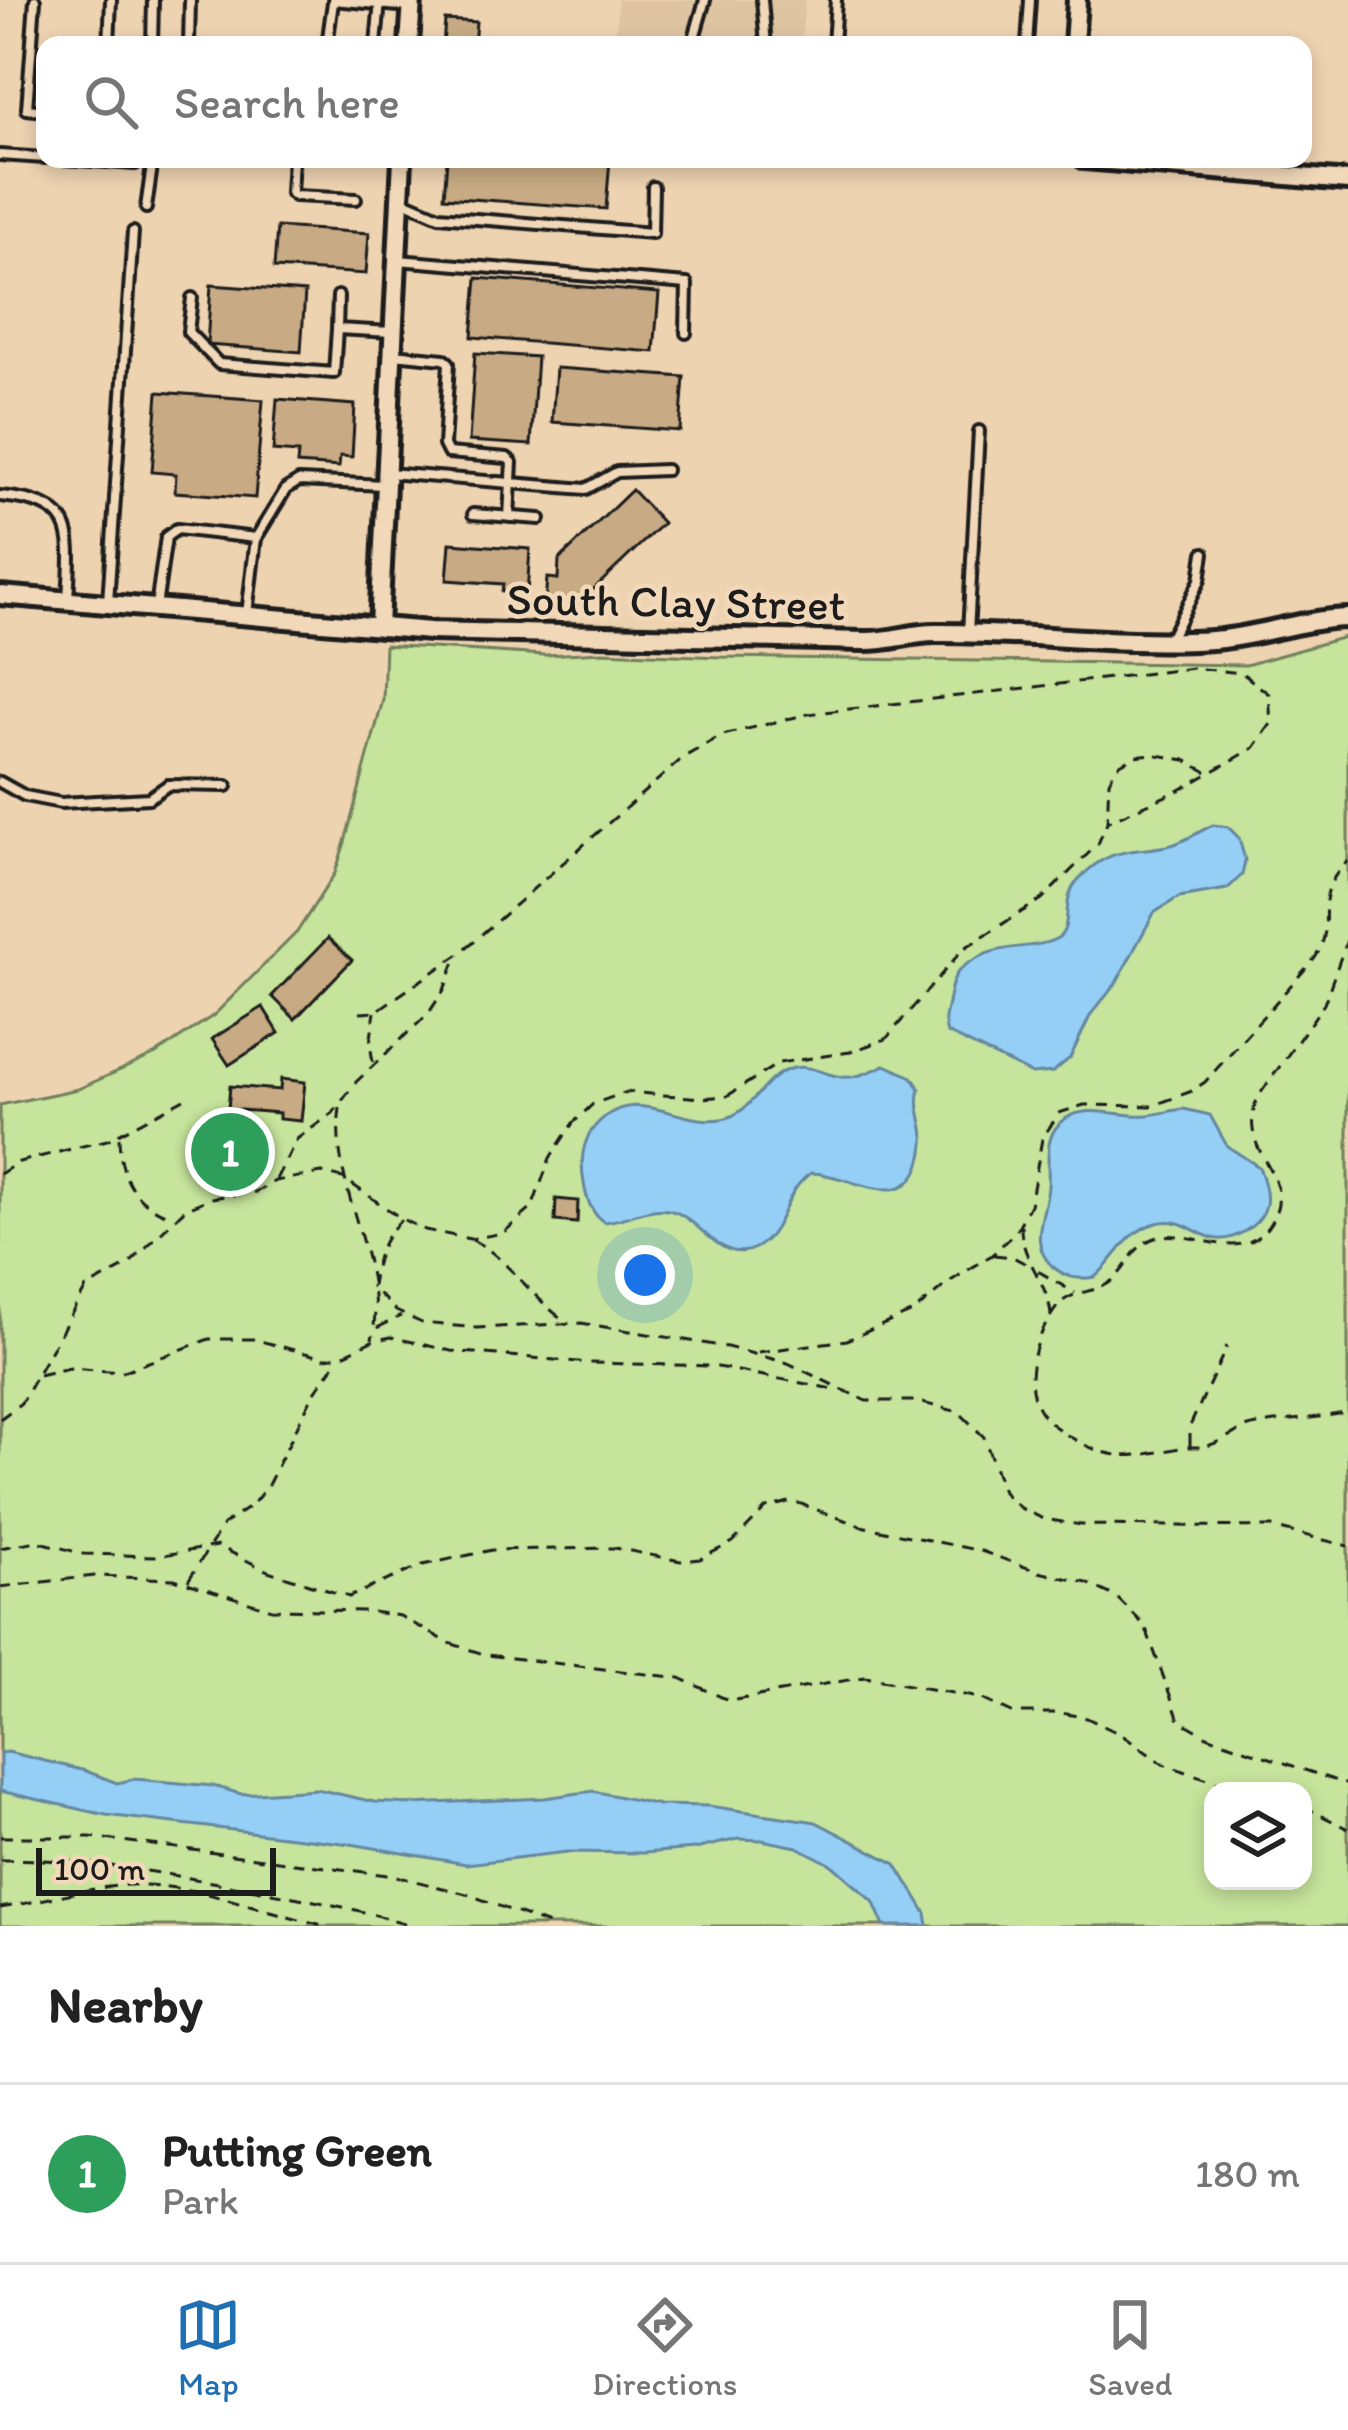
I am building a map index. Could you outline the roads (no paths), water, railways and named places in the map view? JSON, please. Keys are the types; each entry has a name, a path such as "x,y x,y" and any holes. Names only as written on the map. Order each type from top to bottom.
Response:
{"street":[{"path":"1074,36 1077,0"},
{"path":"410,36 412,3"},
{"path":"379,626 401,168"},
{"path":"1193,168 1348,181"},
{"name":"South Clay Street","path":"0,595 461,632 893,642 930,632 1168,642 1241,637 1303,622 1348,618"}],"lane":[{"path":"35,0 27,109 36,110"},
{"path":"109,36 111,0"},
{"path":"152,36 153,0"},
{"path":"189,36 190,0"},
{"path":"695,36 705,0"},
{"path":"762,0 765,36"},
{"path":"834,36 836,0"},
{"path":"1028,36 1030,0"},
{"path":"328,36 333,1 412,3"},
{"path":"377,36 380,2"},
{"path":"0,155 36,157"},
{"path":"146,208 152,168"},
{"path":"292,168 291,193 295,196 356,200"},
{"path":"400,199 439,216 652,233 653,187"},
{"path":"108,604 133,232"},
{"path":"396,260 687,284 686,333"},
{"path":"192,298 188,332 219,364 334,373 338,296"},
{"path":"337,329 393,332"},
{"path":"392,354 444,358 448,363 444,445 448,453 512,462 509,517"},
{"path":"968,634 979,431"},
{"path":"247,614 256,538 286,489 299,481 386,479 586,489 617,472 666,470"},
{"path":"0,496 44,502 64,518 71,553 68,600"},
{"path":"473,514 540,519"},
{"path":"156,607 166,537 177,529 256,538"},
{"path":"1168,642 1200,580 1204,554"},
{"path":"0,782 25,796 61,803 149,798 168,785 227,786"}],"water":[{"path":"1213,825 1228,827 1239,838 1245,860 1242,875 1227,889 1179,897 1154,913 1115,985 1091,1014 1070,1058 1053,1072 1032,1074 947,1033 952,983 966,965 990,953 1059,937 1073,886 1101,861 1177,843"},
{"path":"885,1065 912,1077 920,1089 924,1144 908,1183 894,1189 878,1188 811,1173 795,1190 766,1240 744,1252 721,1246 668,1210 604,1222 590,1205 583,1151 593,1129 612,1112 642,1106 721,1119 740,1111 787,1070 807,1068 847,1077"},
{"path":"1184,1109 1210,1115 1227,1146 1259,1167 1267,1195 1260,1218 1225,1239 1174,1222 1157,1223 1129,1239 1095,1277 1072,1277 1052,1266 1039,1239 1048,1187 1048,1150 1057,1126 1084,1112 1137,1115"},
{"path":"0,1753 117,1783 135,1779 213,1786 241,1794 317,1789 374,1802 411,1804 593,1791 659,1805 709,1806 816,1822 896,1864 926,1913 928,1926 884,1926 873,1901 832,1865 797,1847 762,1840 738,1839 695,1849 643,1853 567,1852 466,1864 351,1844 106,1815 0,1791"}],"place":[{"name":"Putting Green","path":"230,1152"}]}
